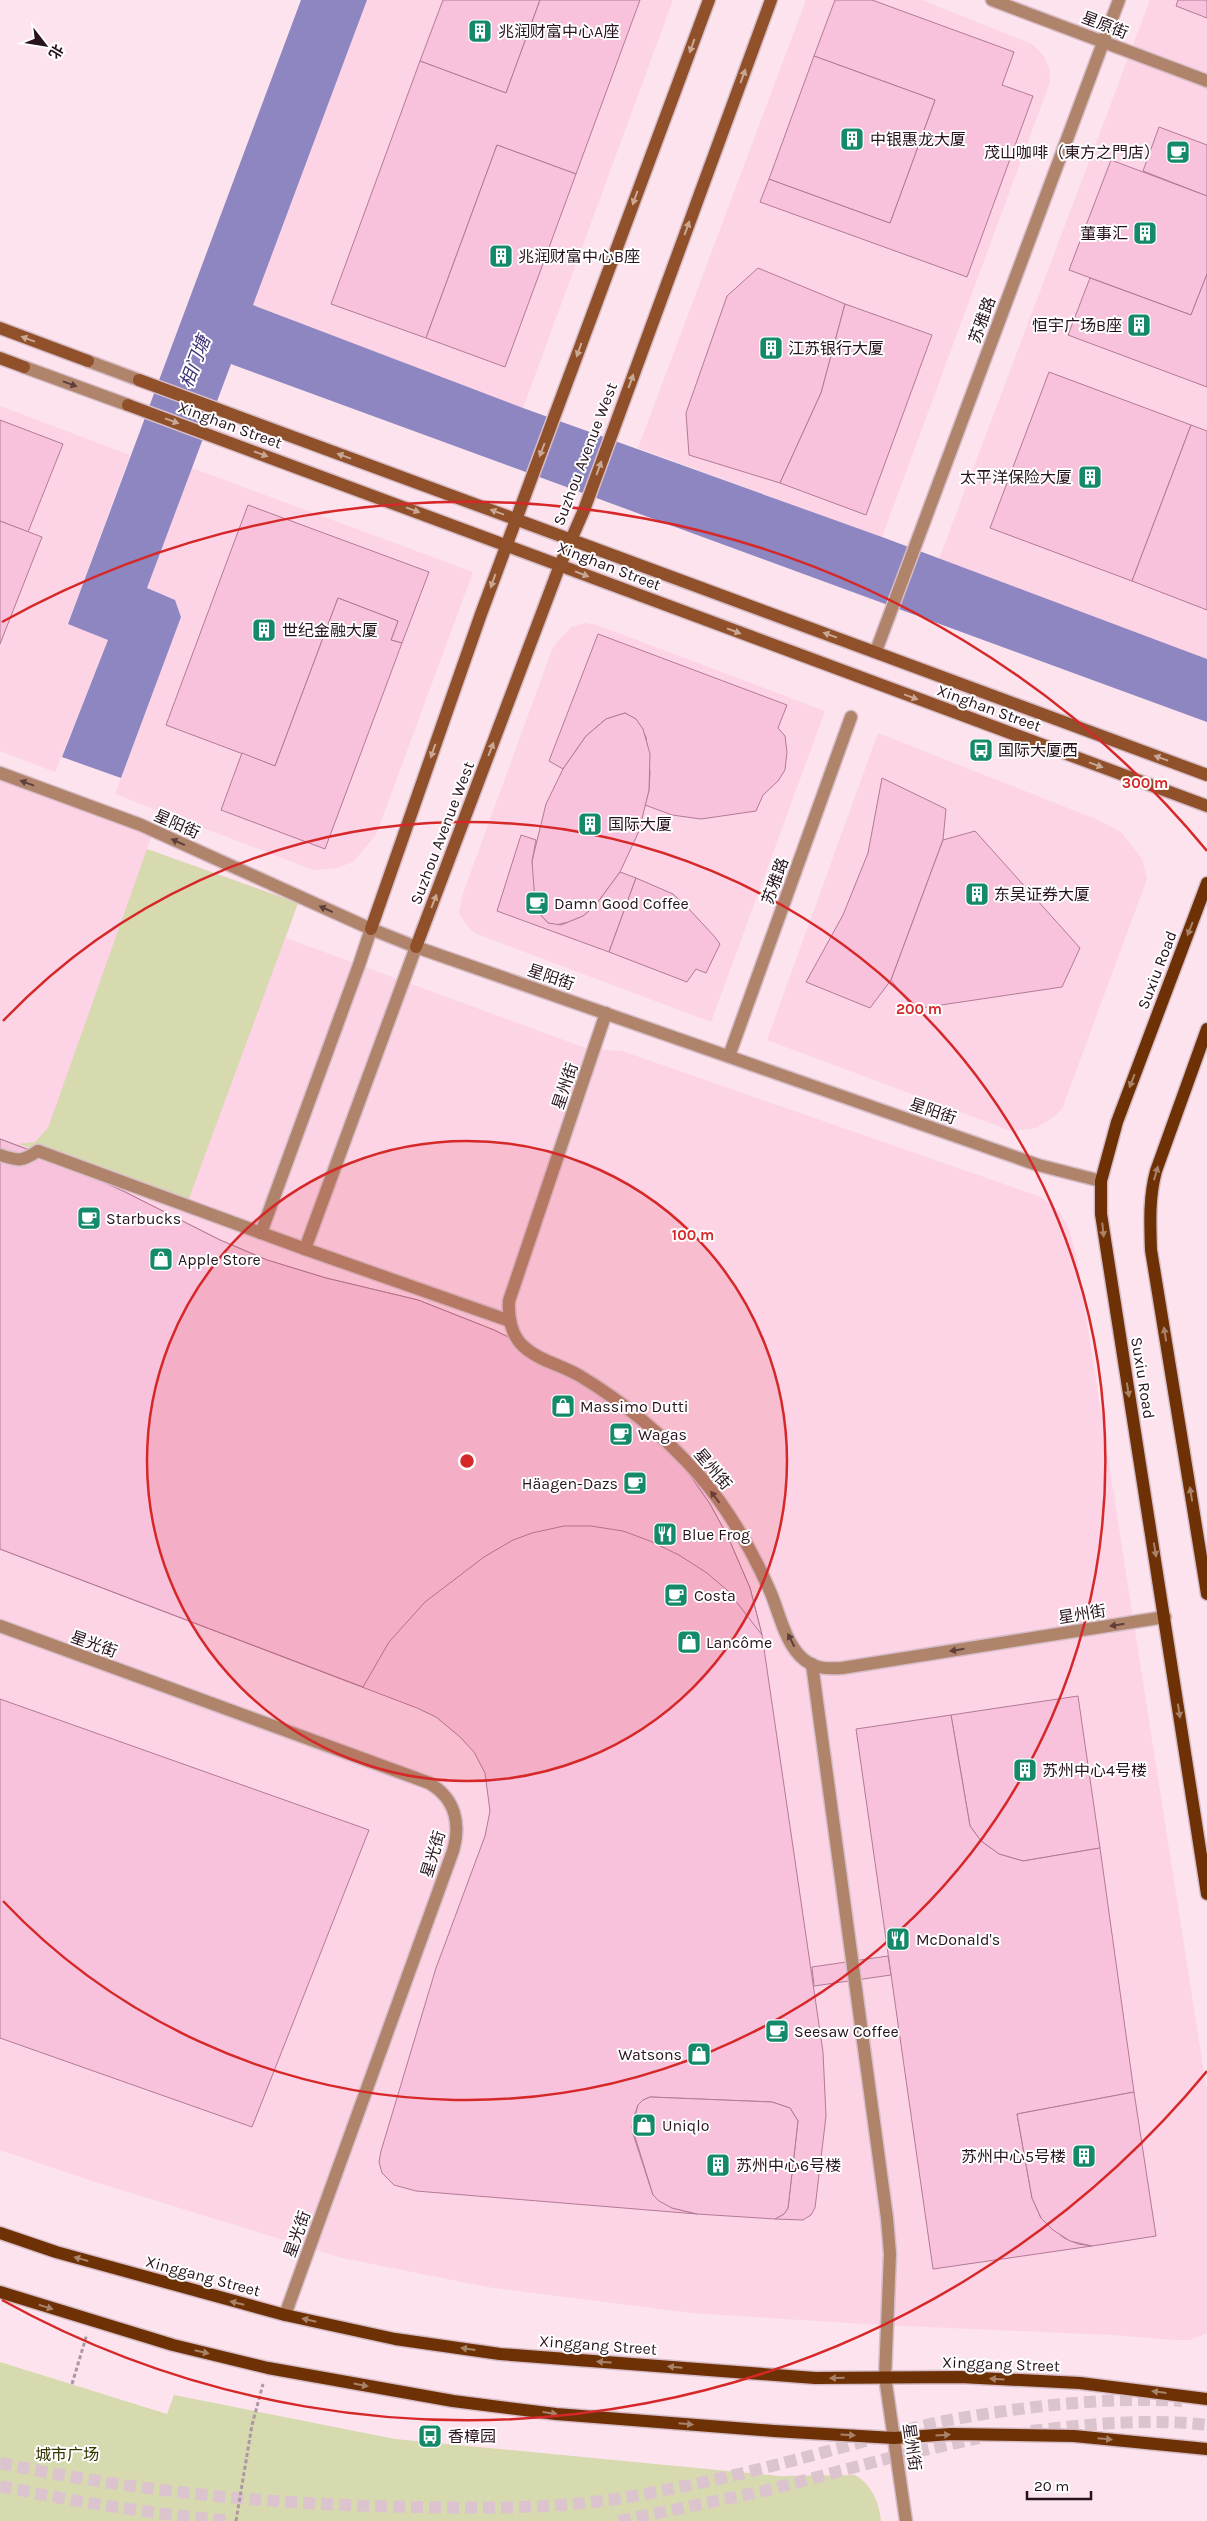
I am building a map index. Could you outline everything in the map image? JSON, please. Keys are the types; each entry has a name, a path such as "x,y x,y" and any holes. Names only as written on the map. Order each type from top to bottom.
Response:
{"main road":[{"name":"Suzhou Avenue West","path":"371,929 525,494 709,0"},
{"name":"Suzhou Avenue West","path":"416,947 560,566 584,510 771,0"},
{"name":"Xinghan Street","path":"0,328 88,361"},
{"name":"Xinghan Street","path":"0,358 24,367"},
{"name":"Xinghan Street","path":"139,380 1207,775"},
{"name":"Xinghan Street","path":"128,405 1207,806"},
{"name":"Suxiu Road","path":"1207,883 1116,1122 1102,1181 1101,1214 1207,1894"},
{"name":"Suxiu Road","path":"1207,1028 1156,1170 1150,1193 1150,1221 1151,1250 1207,1594"},
{"name":"Xinggang Street","path":"0,2233 74,2258 285,2315 395,2339 508,2355 814,2378 960,2377 1080,2383 1207,2399"},
{"path":"0,2292 172,2345 268,2368 453,2401 556,2414 774,2431 894,2438 950,2434 1065,2435 1207,2449"}],"street":[{"name":"星原街","path":"992,0 1207,81"},
{"name":"苏雅路","path":"876,651 1119,0"},
{"name":"Xinghan Street","path":"88,361 139,380"},
{"name":"Xinghan Street","path":"24,367 128,405"},
{"name":"苏雅路","path":"729,1056 852,717"},
{"name":"星阳街","path":"0,773 141,826 371,929 416,947 1038,1165 1102,1181"},
{"path":"261,1233 371,929"},
{"path":"305,1249 416,947"},
{"name":"星州街","path":"606,1013 509,1301 510,1321 522,1345 540,1357 578,1374 623,1404 664,1439 701,1478 733,1522 751,1553 771,1593 791,1643 800,1656 824,1669 842,1668 1165,1617"},
{"path":"0,1155 14,1160 24,1160 38,1151 305,1249 510,1321"},
{"name":"星光街","path":"0,1626 429,1783 444,1795 454,1812 458,1831 453,1851 285,2315"},
{"name":"星州街","path":"812,1664 887,2218 890,2254 886,2377 906,2521"}],"path":[{"path":"72,2384 91,2320"},
{"path":"236,2521 252,2425 268,2368"}],"shaded area":[{"path":"367,0 673,0 523,408 253,305"},
{"path":"806,0 922,0 1032,44 1043,55 1049,67 1050,82 882,537 638,448"},
{"path":"1150,0 1207,0 1207,659 939,559"},
{"path":"0,406 130,455 68,623 108,640 55,772 0,751"},
{"name":"世纪金融大厦","path":"192,468 473,572 376,835 353,862 336,868 313,870 115,794 181,617 175,600 147,588"},
{"name":"国际大厦","path":"584,623 597,625 825,711 711,1022 477,934 468,927 459,913 462,896 553,647 571,627"},
{"name":"东吴证券大厦","path":"878,733 1098,820 1121,832 1142,859 1147,879 1062,1109 1051,1119 1036,1128 1011,1131 767,1040"},
{"path":"0,772 154,829 147,849 298,903 286,938 588,1049 622,1051 1041,1197 1059,1211 1069,1230 1077,1259 1207,2092 1207,2333 1190,2340 1174,2340 1112,2335 881,2325 692,2313 487,2287 342,2258 92,2181 0,2150"}],"green space":[{"path":"147,849 298,903 188,1201 18,1144 35,1142 48,1128"},
{"name":"城市广场","path":"0,2362 167,2414 174,2395 395,2439 780,2476 855,2475 866,2484 874,2495 881,2521 0,2521"}],"water":[{"name":"相门塘","path":"301,0 367,0 253,305 523,408 882,537 1207,659 1207,722 231,364 147,588 175,600 181,617 121,778 62,757 108,640 68,624"}],"building":[{"name":"兆润财富中心A座","path":"443,0 540,0 506,93 420,61"},
{"path":"540,0 640,0 576,174 497,145 426,338 331,304 420,61 506,93"},
{"path":"835,0 872,0 1014,52 1002,85 1033,96 967,277 760,202 769,179 890,223 935,100 814,56"},
{"path":"1178,0 1207,0 1207,18 1176,6"},
{"name":"中银惠龙大厦","path":"814,56 935,100 890,223 769,179"},
{"path":"1159,127 1207,145 1207,196 1143,171"},
{"name":"兆润财富中心B座","path":"497,145 576,174 505,367 426,338"},
{"name":"董事汇","path":"1111,160 1207,196 1207,274 1191,315 1069,270"},
{"name":"江苏银行大厦","path":"758,268 845,304 821,393 780,483 689,455 686,413 727,296"},
{"name":"恒宇广场B座","path":"1207,274 1207,387 1068,335 1090,278 1191,315"},
{"path":"845,304 932,335 866,515 780,483 821,393"},
{"name":"太平洋保险大厦","path":"1049,372 1191,425 1132,581 990,528"},
{"path":"0,420 63,444 28,532 0,521"},
{"path":"1191,425 1207,431 1207,610 1132,581"},
{"name":"世纪金融大厦","path":"248,505 429,572 402,643 391,640 398,621 338,598 275,766 166,725"},
{"path":"0,521 42,537 0,644"},
{"path":"338,598 398,621 391,640 402,643 325,849 221,810 242,753 275,766"},
{"path":"598,634 787,705 778,728 785,736 787,752 785,770 778,781 763,795 756,811 701,819 672,815 645,805 649,790 650,773 646,737 636,719 625,713 606,719 586,736 563,769 549,761"},
{"name":"国际大厦","path":"625,713 636,719 643,729 650,754 649,790 639,831 620,872 595,906 583,916 569,922 555,925 548,923 537,911 532,886 532,861 546,804 563,769 586,736 606,719"},
{"path":"882,778 946,809 943,840 891,980 870,1008 806,982 843,915 868,853"},
{"name":"东吴证券大厦","path":"975,831 1080,948 1062,987 914,1009 891,980 943,840"},
{"path":"521,835 536,840 532,861 535,902 537,911 548,923 561,925 583,916 595,906 620,872 636,878 609,952 497,911"},
{"path":"636,878 673,894 720,944 706,973 696,969 687,982 609,952"},
{"path":"0,1139 53,1159 125,1192 220,1240 267,1260 326,1278 418,1300 494,1330 580,1373 680,1461 710,1504 728,1537 750,1588 762,1635 823,2052 826,2116 815,2208 811,2215 803,2220 775,2219 784,2214 788,2208 798,2121 790,2108 772,2102 650,2097 638,2105 633,2119 633,2134 653,2195 672,2208 697,2214 416,2191 394,2185 382,2173 379,2162 381,2151 436,1968 485,1836 490,1811 485,1773 474,1752 460,1737 436,1717 417,1708 0,1549"},
{"path":"0,1139 53,1159 125,1192 220,1240 267,1260 326,1278 418,1300 494,1330 580,1373 680,1461 710,1504 728,1537 750,1588 762,1635 728,1591 707,1573 679,1555 623,1531 591,1526 564,1526 532,1533 513,1540 484,1557 425,1602 389,1642 363,1687 0,1549"},
{"name":"苏州中心4号楼","path":"1078,1696 1100,1848 1023,1861 999,1854 981,1841 970,1826 951,1715"},
{"path":"0,1699 369,1830 252,2127 0,2038"},
{"path":"951,1715 970,1826 981,1841 999,1854 1023,1861 1100,1848 1134,2092 1017,2114 1032,2198 1041,2218 1064,2238 1078,2244 1092,2246 933,2269 856,1729"},
{"path":"888,1956 891,1975 814,1986 812,1967"},
{"name":"苏州中心5号楼","path":"1134,2092 1156,2236 1092,2246 1070,2241 1053,2230 1041,2218 1032,2198 1017,2114"},
{"name":"苏州中心6号楼","path":"650,2097 772,2102 790,2108 798,2121 788,2208 784,2214 775,2219 697,2214 672,2208 659,2201 653,2195 632,2127 638,2105"}],"tunnel":[{"path":"0,2463 104,2482 260,2500 365,2506 546,2506 596,2502 701,2483 780,2464 916,2427 967,2417 1074,2403 1128,2400 1182,2401"},
{"path":"1031,2431 1097,2424 1141,2422 1207,2425"},
{"path":"619,2521 764,2491 893,2457 979,2438"},
{"path":"0,2486 115,2507 231,2521"}],"place":[{"name":"兆润财富中心A座","path":"480,31"},
{"name":"中银惠龙大厦","path":"852,139"},
{"name":"茂山咖啡（東方之門店）","path":"1178,152"},
{"name":"董事汇","path":"1145,233"},
{"name":"兆润财富中心B座","path":"501,256"},
{"name":"恒宇广场B座","path":"1139,325"},
{"name":"江苏银行大厦","path":"771,348"},
{"name":"太平洋保险大厦","path":"1090,477"},
{"name":"世纪金融大厦","path":"264,630"},
{"name":"国际大厦西","path":"981,750"},
{"name":"国际大厦","path":"590,824"},
{"name":"东吴证券大厦","path":"977,894"},
{"name":"Damn Good Coffee","path":"537,903"},
{"name":"Starbucks","path":"89,1218"},
{"name":"Apple Store","path":"161,1259"},
{"name":"Massimo Dutti","path":"563,1406"},
{"name":"Wagas","path":"621,1434"},
{"name":"Häagen-Dazs","path":"635,1483"},
{"name":"Blue Frog","path":"665,1534"},
{"name":"Costa","path":"676,1595"},
{"name":"Lancôme","path":"689,1642"},
{"name":"苏州中心4号楼","path":"1025,1770"},
{"name":"McDonald's","path":"898,1939"},
{"name":"Seesaw Coffee","path":"777,2031"},
{"name":"Watsons","path":"699,2054"},
{"name":"Uniqlo","path":"644,2125"},
{"name":"苏州中心5号楼","path":"1084,2156"},
{"name":"苏州中心6号楼","path":"718,2165"},
{"name":"香樟园","path":"430,2436"}]}
